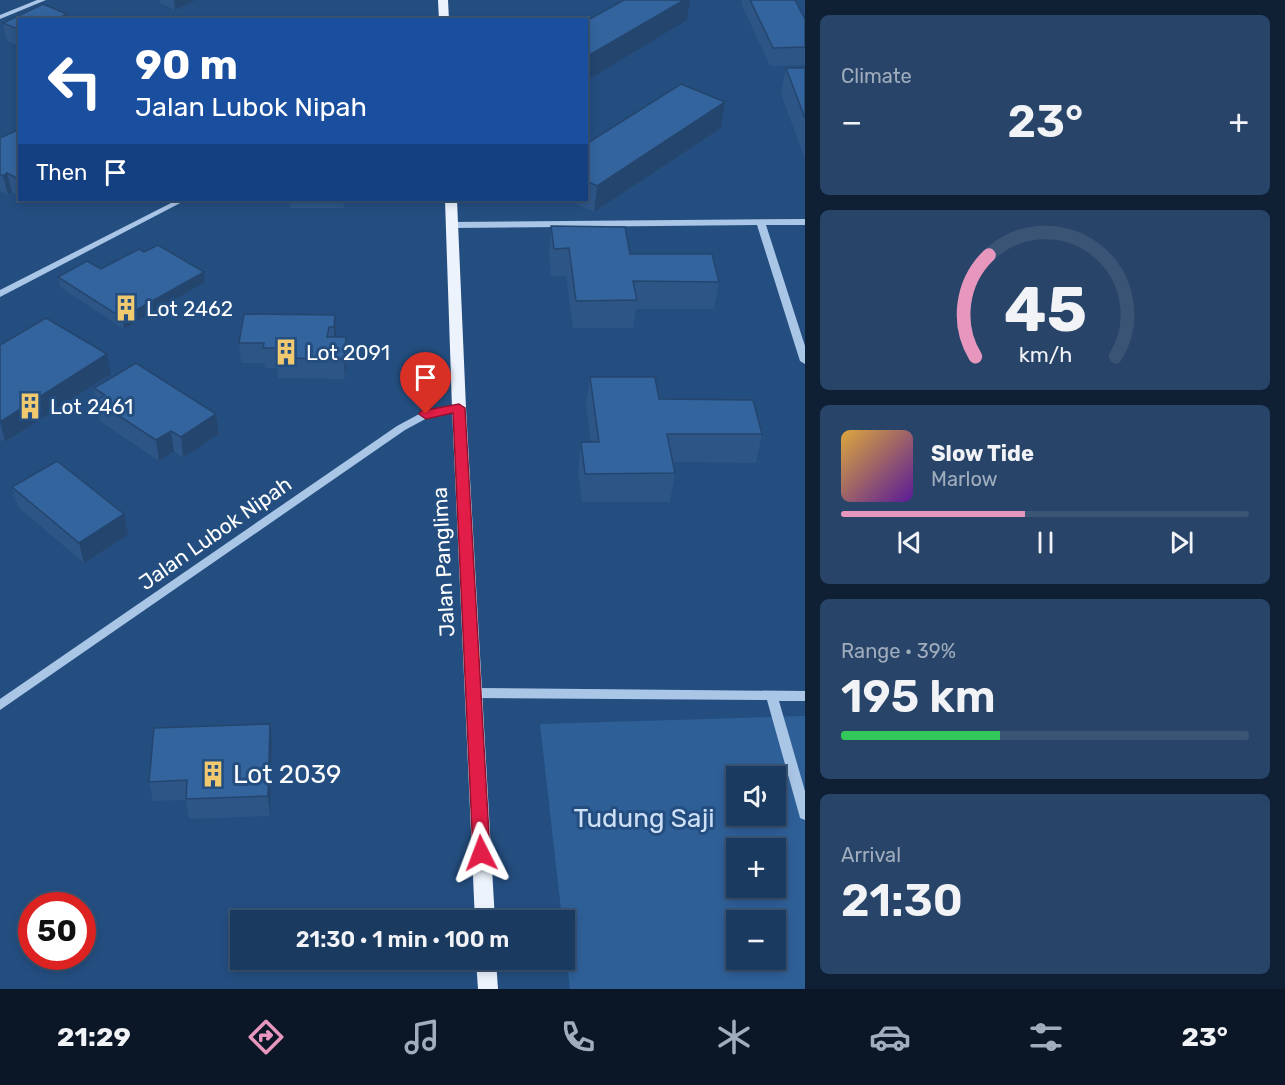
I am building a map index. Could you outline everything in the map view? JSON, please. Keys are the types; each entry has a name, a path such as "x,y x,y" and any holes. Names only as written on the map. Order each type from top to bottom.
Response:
{"main road":[{"path":"443,0 444,18"},
{"name":"Jalan Panglima","path":"451,201 483,910"},
{"path":"487,970 488,989"}],"street":[{"path":"0,17 43,0"},
{"path":"0,294 180,201"},
{"path":"452,225 805,222"},
{"path":"760,223 805,361"},
{"name":"Jalan Lubok Nipah","path":"0,705 401,428 426,414 459,408"},
{"path":"473,693 805,696"},
{"path":"772,697 805,814"}],"green space":[{"name":"Tudung Saji","path":"805,716 805,989 570,989 568,970 575,970 575,910 561,910 540,724"}],"building":[{"path":"624,0 684,0 588,56 588,20"},
{"path":"750,0 795,0 805,19 805,47 773,48"},
{"path":"43,4 67,14 59,18 18,18 18,29 3,23"},
{"path":"786,68 805,68 805,118"},
{"path":"681,84 725,102 597,186 588,182 588,143"},
{"path":"18,130 18,179 7,173 3,176 0,174 0,138"},
{"path":"551,226 625,227 630,254 712,254 719,282 633,281 637,300 576,301 569,248 554,249"},
{"name":"Lot 2462","path":"158,245 204,272 122,318 58,277 87,261 101,269 139,249 144,252"},
{"path":"244,314 335,315 334,327 329,327 327,337 346,337 344,359 277,358 278,348 263,348 264,343 239,343"},
{"name":"Lot 2461","path":"46,318 107,354 0,422 0,345"},
{"path":"136,363 216,414 181,437 171,431 156,440 96,401 105,395 94,388"},
{"path":"590,377 655,377 659,399 753,400 762,434 667,434 675,473 585,474 581,442 599,442"},
{"path":"57,461 124,514 79,543 12,487"},
{"name":"Lot 2039","path":"270,724 268,796 186,799 187,780 149,782 154,728"}],"place":[{"name":"Lot 2462","path":"126,308"},
{"name":"Lot 2091","path":"286,352"},
{"name":"Lot 2461","path":"30,406"},
{"name":"Lot 2039","path":"213,774"}],"route":[{"path":"426,414 459,408 481,853"}]}
